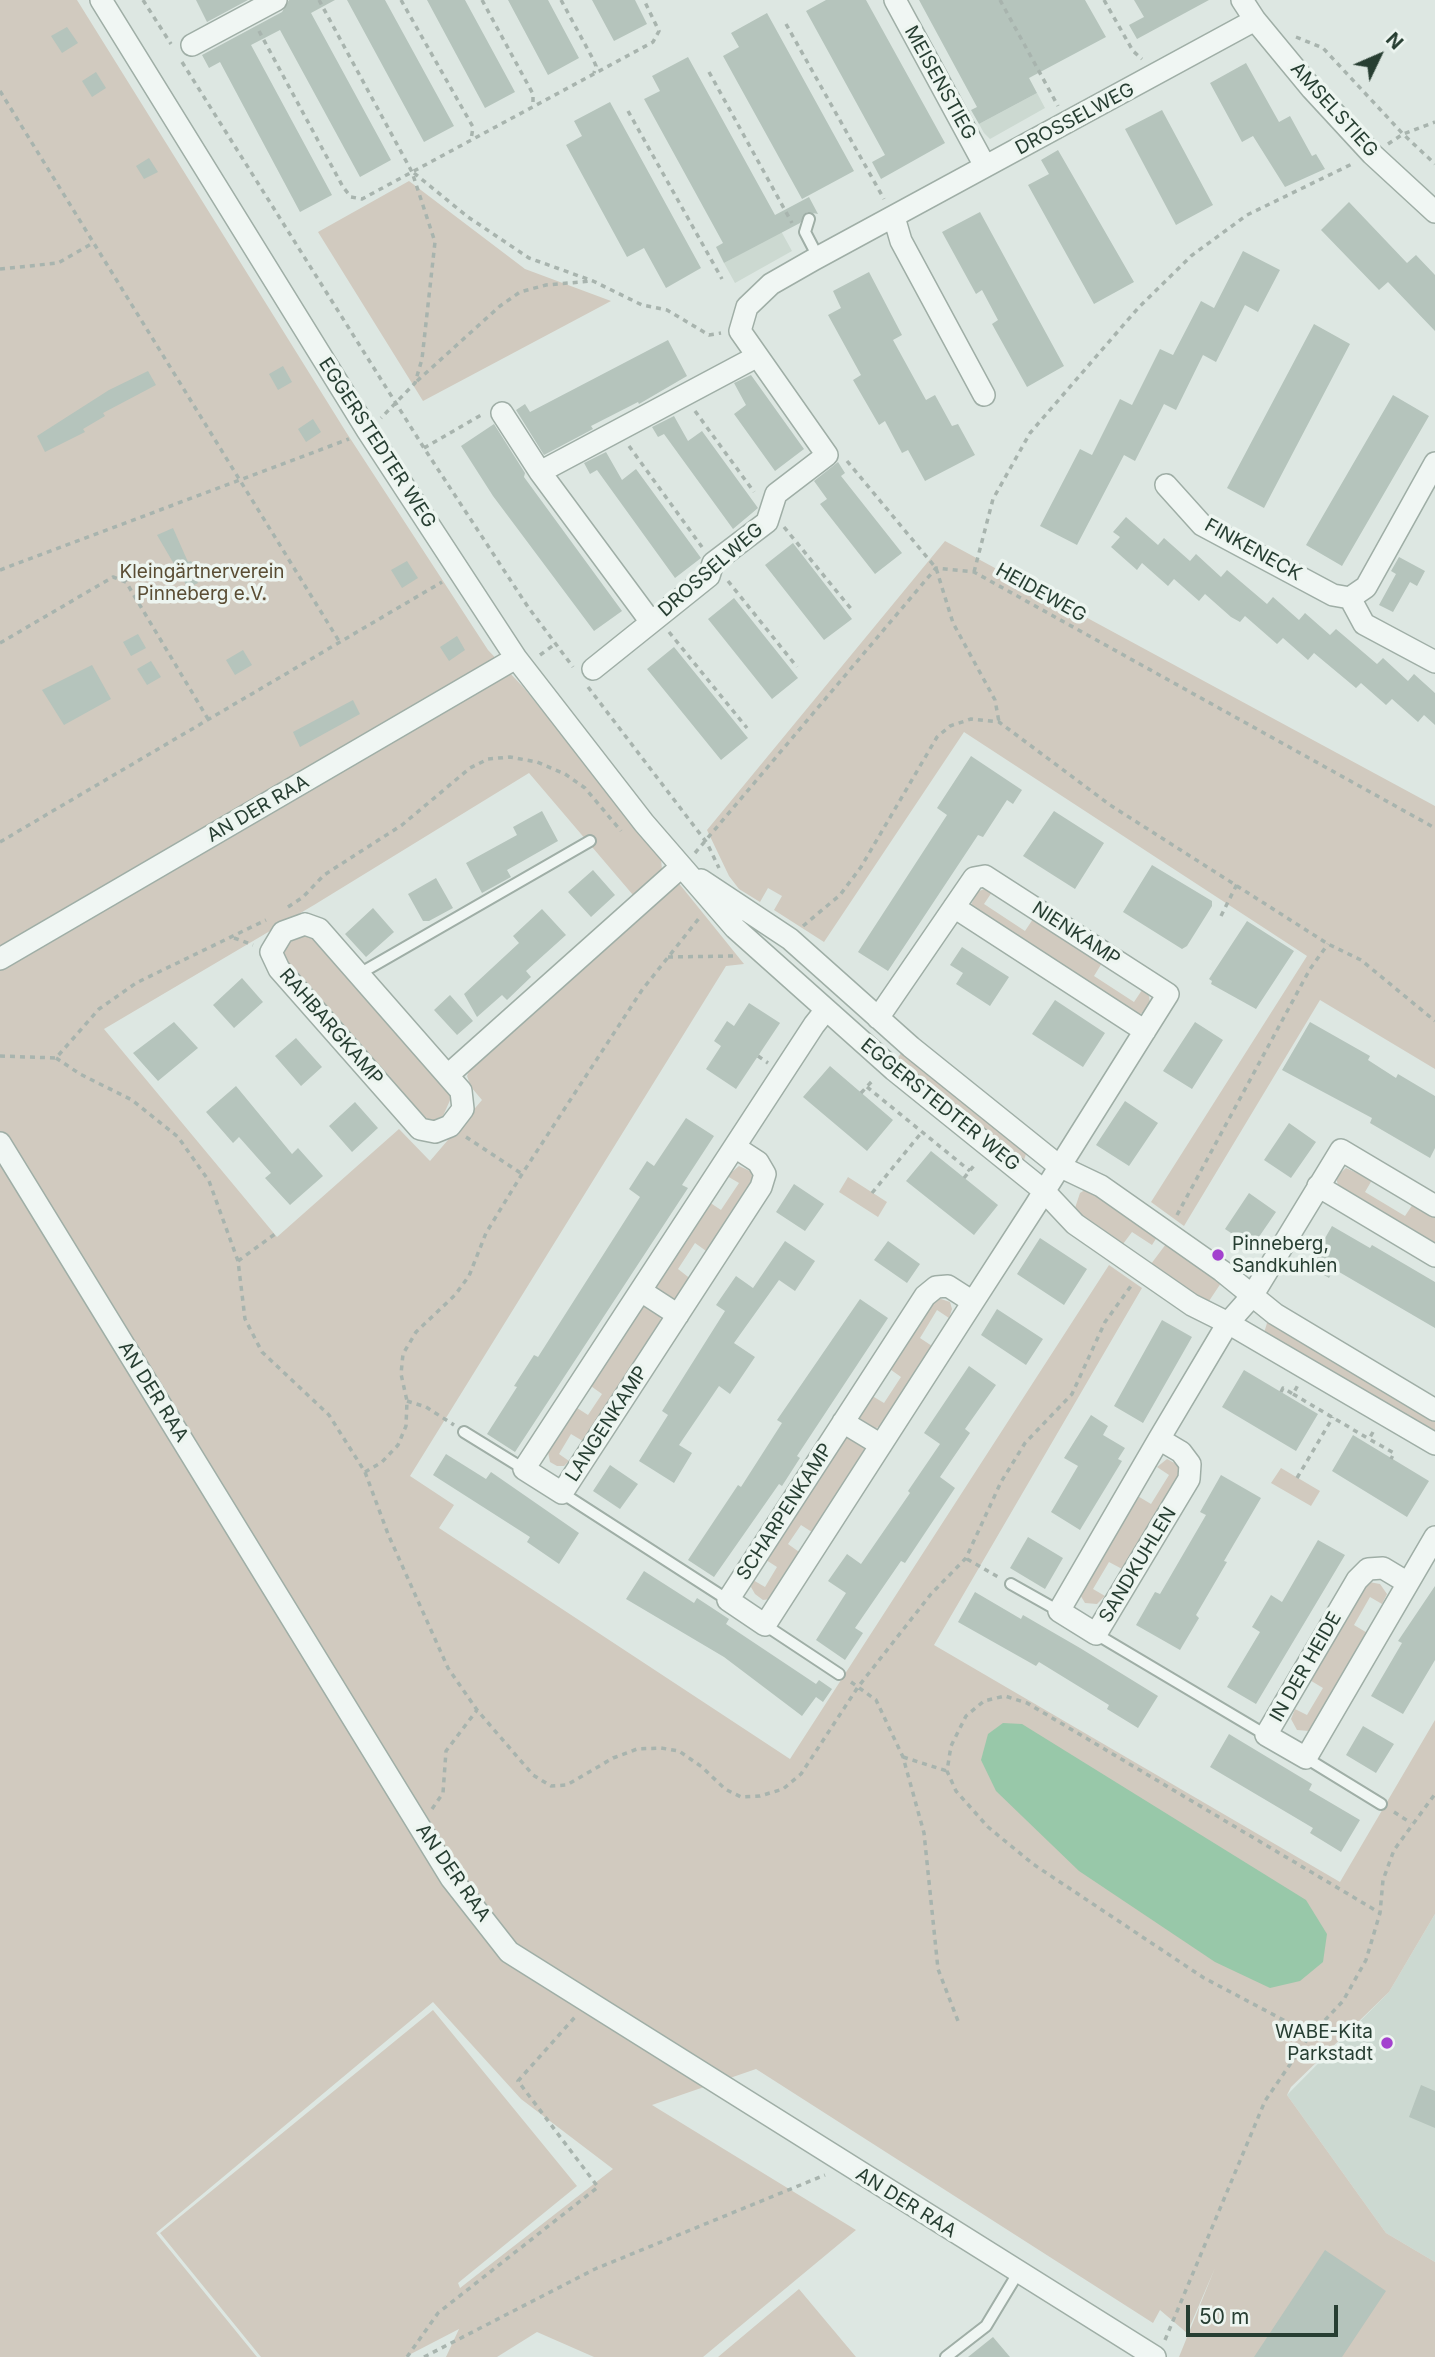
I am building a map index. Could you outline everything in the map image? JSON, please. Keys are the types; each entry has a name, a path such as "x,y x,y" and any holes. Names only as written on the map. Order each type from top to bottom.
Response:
{"street":[{"name":"EGGERSTEDTER WEG","path":"101,0 367,430 516,658 681,867 735,929 831,1016 1043,1190 1075,1224 1140,1272 1192,1305 1228,1323 1435,1444"},
{"path":"181,50 276,0"},
{"name":"MEISENSTIEG","path":"895,0 985,166"},
{"name":"AMSELSTIEG","path":"1242,0 1255,20 1372,154 1435,212"},
{"name":"DROSSELWEG","path":"740,331 747,307 771,284 1255,20"},
{"path":"894,217 901,241 984,395"},
{"path":"740,331 827,455"},
{"path":"540,472 756,356"},
{"name":"DROSSELWEG","path":"502,413 540,472 653,620"},
{"name":"DROSSELWEG","path":"583,673 709,576 713,563 767,522 776,494 827,455"},
{"path":"1435,463 1366,587 1350,598 1364,624 1435,662"},
{"name":"FINKENECK","path":"1167,485 1202,525 1333,595 1350,598"},
{"name":"AN DER RAA","path":"0,959 516,658"},
{"name":"EGGERSTEDTER WEG","path":"681,867 790,939 855,999 1059,1166 1101,1186 1275,1314 1435,1410"},
{"path":"448,1075 681,867"},
{"name":"NIENKAMP","path":"878,1018 974,878 985,876 1168,994 1059,1166"},
{"path":"954,907 1145,1031"},
{"name":"RAHBARGKAMP","path":"305,923 319,929 448,1075 461,1091 463,1109 450,1126 435,1132 420,1129 279,969 271,952 283,932 305,923"},
{"path":"524,1469 735,1147 831,1016 855,999"},
{"name":"AN DER RAA","path":"0,1143 452,1878 509,1952 1018,2273 1158,2353"},
{"name":"LANGENKAMP","path":"524,1469 562,1493 761,1187 765,1174 758,1162 735,1147"},
{"path":"1059,1611 1228,1323 1252,1296 1341,1150 1435,1206"},
{"path":"765,1625 1059,1166"},
{"path":"1318,1186 1435,1256"},
{"name":"SCHARPENKAMP","path":"765,1625 728,1600 925,1296 936,1287 948,1286 973,1302"},
{"path":"641,1291 678,1315"},
{"name":"SCHARPENKAMP","path":"844,1422 881,1445"},
{"name":"SANDKUHLEN","path":"1059,1611 1096,1634 1189,1479 1189,1464 1181,1452 1159,1439"},
{"path":"1306,1758 1435,1537"},
{"name":"IN DER HEIDE","path":"1306,1758 1266,1735 1357,1580 1368,1569 1382,1568 1408,1583"}],"lane":[{"path":"809,219 805,232 818,257"},
{"path":"359,974 590,841"},
{"path":"464,1432 524,1469"},
{"path":"562,1493 728,1600"},
{"path":"1011,1584 1059,1611"},
{"name":"SCHARPENKAMP","path":"765,1625 839,1674"},
{"path":"1096,1634 1266,1735"},
{"path":"1306,1758 1381,1804"},
{"path":"946,2357 986,2326 1018,2273"}],"path":[{"path":"143,0 181,50 396,405 528,607 583,673 707,843 723,874"},
{"path":"319,0 412,172 429,214 435,242 429,308 415,383"},
{"path":"401,0 472,127 471,140"},
{"path":"482,0 533,94 533,107"},
{"path":"561,0 596,65 593,74"},
{"path":"249,14 351,197 362,199 653,42 659,31 644,0"},
{"path":"1000,0 1068,123"},
{"path":"1104,0 1133,51 1159,74"},
{"path":"786,24 894,217"},
{"path":"1289,34 1323,48 1403,134 1435,164"},
{"path":"709,72 793,225"},
{"path":"0,92 339,640"},
{"path":"628,111 722,279"},
{"path":"974,572 993,499 1030,433 1139,307 1191,256 1247,215 1372,154 1403,134 1435,122"},
{"path":"412,172 529,258 593,281 642,305 667,310 709,335 740,331"},
{"path":"0,269 58,263 93,243"},
{"path":"0,570 242,480 367,430 499,306 520,292 546,285 593,281"},
{"path":"683,395 770,514 793,536 852,610"},
{"path":"424,449 489,411 502,413"},
{"path":"617,430 713,563 797,667"},
{"path":"827,455 841,453 936,568 953,623 995,699 999,722"},
{"path":"681,867 707,843 936,568"},
{"name":"HEIDEWEG","path":"936,568 974,572 1435,828"},
{"path":"0,842 459,571"},
{"path":"0,643 113,577 126,582 208,719"},
{"path":"653,620 747,728"},
{"path":"798,931 840,895 861,867 937,737 950,726 971,719 999,722 1110,805 1328,944 1362,960 1435,1021"},
{"path":"280,912 303,897 324,875 402,824 470,768 488,758 510,757 537,762 565,774 585,788 621,831"},
{"path":"1221,916 1237,884"},
{"path":"365,1472 382,1462 398,1445 406,1426 407,1401 401,1374 403,1354 416,1332 455,1295 469,1276 485,1233 522,1174 642,990 706,910"},
{"path":"56,1058 99,1009 136,983 268,919"},
{"path":"1167,1233 1310,969 1328,944"},
{"path":"668,957 742,955"},
{"path":"0,1056 56,1058 80,1074 132,1100 178,1137 209,1181 238,1261 245,1319 262,1352 329,1415 365,1472 388,1534 448,1668 477,1710 533,1775 551,1786 567,1786 613,1758 637,1749 661,1748 679,1751 702,1767 725,1789 741,1797 760,1796 783,1789 802,1774 858,1687 931,1594 966,1558 1001,1482 1025,1443 1072,1394 1105,1322 1140,1272"},
{"path":"861,1093 875,1077"},
{"path":"867,1087 970,1171"},
{"path":"450,1126 522,1174"},
{"path":"873,1192 922,1132"},
{"path":"964,1178 977,1161"},
{"path":"238,1261 275,1234"},
{"path":"1293,1394 1299,1383"},
{"path":"1281,1392 1283,1388 1394,1453 1391,1459"},
{"path":"407,1401 426,1407 464,1432"},
{"path":"1297,1478 1333,1417"},
{"path":"1369,1439 1376,1428"},
{"path":"966,1558 1011,1584"},
{"path":"839,1674 876,1700 903,1757 924,1833 938,1969 958,2021"},
{"path":"1308,2038 1293,2025 1204,1978 1033,1864 988,1827 956,1791 947,1772 951,1746 967,1716 984,1701 1005,1696 1016,1700 1380,1913"},
{"path":"420,1827 443,1793 446,1751 477,1710"},
{"path":"903,1757 947,1772"},
{"path":"1158,2353 1265,2101 1308,2038 1349,1990 1366,1959 1380,1913 1383,1880 1394,1850 1411,1823 1435,1794"},
{"path":"1381,1804 1411,1823"},
{"path":"407,2357 438,2313 598,2188 518,2081 588,2002"},
{"path":"424,2357 436,2354 595,2269 846,2166"}],"shaded area":[{"path":"1037,93 1045,108 990,139 984,133 979,124"},
{"path":"781,231 792,251 735,283 724,263"},
{"path":"1003,1723 1022,1724 1306,1900 1327,1934 1323,1962 1300,1981 1270,1988 1215,1962 1079,1871 996,1791 981,1760 988,1734"},
{"name":"WABE-Kita Parkstadt","path":"1435,1914 1435,2262 1386,2233 1287,2095 1389,1992"}],"green space":[{"name":"Kleingärtnerverein Pinneberg e.V.","path":"0,0 77,0 346,432 488,650 524,688 661,858 662,870 633,895 529,773 314,905 104,1029 277,1237 399,1129 430,1161 482,1100 471,1087 467,1076 472,1065 677,881 744,964 726,966 410,1476 454,1505 439,1528 790,1759 1109,1265 1142,1288 934,1645 1340,1882 1435,1720 1435,1914 1389,1992 1291,2087 1287,2095 1386,2233 1435,2262 1435,2357 1179,2357 1215,2268 1187,2333 1160,2310 1153,2323 756,2069 652,2105 856,2230 703,2357 594,2357 537,2332 497,2357 446,2357 459,2329 405,2357 261,2357 160,2233 433,2010 577,2186 458,2283 460,2288 613,2169 521,2099 433,2002 156,2233 257,2357 0,2357"},
{"path":"409,181 525,269 611,301 423,401 318,232"},
{"path":"945,541 1435,806 1435,1069 1320,1000 1184,1226 1151,1202 1307,956 964,732 824,942 774,910 782,896 768,888 760,902 739,889 729,876 707,830"},
{"path":"984,889 992,892 984,904 1025,931 1033,919 1102,963 1094,976 1134,1002 1142,990 1149,996 1150,1003 1144,1012 1138,1015 970,907 977,892"},
{"path":"301,934 310,935 320,942 447,1088 451,1098 443,1116 434,1120 424,1119 283,957 284,947"},
{"path":"902,1052 1027,1151 1024,1160 1018,1162 896,1060"},
{"path":"739,1166 750,1171 754,1178 709,1253 695,1243 678,1269 692,1280 676,1299 667,1299 655,1286 706,1200 721,1210 739,1183 727,1176"},
{"path":"1346,1168 1372,1180 1365,1192 1405,1216 1413,1204 1435,1211 1435,1248 1339,1190 1336,1177"},
{"path":"848,1177 887,1202 878,1217 839,1192"},
{"path":"1088,1188 1159,1234 1152,1245 1132,1232 1120,1248 1074,1211 1080,1193"},
{"path":"1169,1240 1221,1283 1209,1301 1203,1302 1148,1268"},
{"path":"935,1297 950,1302 952,1309 949,1318 937,1310 920,1338 935,1348 883,1426 869,1430 858,1418 869,1394 884,1403 901,1377 887,1367"},
{"path":"644,1305 659,1311 662,1325 586,1443 571,1434 559,1454 569,1461 564,1466 557,1466 550,1462 547,1447 574,1406 588,1415 602,1394 588,1384 638,1308"},
{"path":"1273,1321 1435,1415 1435,1438 1264,1333 1267,1323"},
{"path":"847,1435 863,1444 867,1450 815,1534 801,1525 788,1544 802,1554 771,1599 763,1600 751,1587 753,1580 765,1587 777,1567 763,1558"},
{"path":"1167,1459 1180,1466 1181,1473 1124,1570 1109,1562 1093,1589 1105,1596 1097,1604 1085,1603 1079,1593 1136,1495 1151,1504 1169,1475 1157,1467"},
{"path":"1281,1468 1320,1491 1311,1506 1271,1483"},
{"path":"1369,1582 1380,1584 1387,1594 1382,1604 1370,1597 1354,1625 1369,1634 1314,1727 1309,1731 1297,1730 1291,1719 1295,1709 1307,1715 1323,1688 1308,1679 1363,1585"},
{"path":"799,2289 856,2357 718,2357"}],"building":[{"path":"196,0 248,0 207,22"},
{"path":"289,0 335,0 311,13 391,160 360,177 280,30 251,45 332,195 300,212 220,62 209,68 202,55 282,12"},
{"path":"347,0 385,0 454,126 424,142"},
{"path":"427,0 465,0 515,92 485,108"},
{"path":"508,0 548,0 579,58 548,75"},
{"path":"592,0 635,0 647,24 614,41"},
{"path":"826,0 866,0 945,143 881,179 872,162 885,155 806,11"},
{"path":"919,0 1085,0 1106,37 1029,78 1037,93 979,124 971,110 977,107"},
{"path":"1134,0 1209,0 1137,39 1129,25 1144,17"},
{"path":"767,13 854,171 802,199 723,56 739,47 731,33"},
{"path":"67,27 78,43 62,53 51,36"},
{"path":"688,57 775,215 809,197 818,214 807,212 800,223 724,263 716,247 723,243 644,99 660,91 652,76"},
{"path":"1246,63 1279,122 1290,116 1312,156 1316,154 1325,169 1285,187 1253,136 1242,142 1210,83"},
{"path":"96,72 106,88 92,97 82,81"},
{"path":"610,102 701,268 666,288 644,248 627,257 566,145 582,136 574,121"},
{"path":"1162,110 1213,205 1176,225 1125,129"},
{"path":"1058,150 1134,282 1094,304 1028,185 1049,174 1041,160"},
{"path":"149,158 158,172 144,179 136,166"},
{"path":"1349,202 1407,263 1416,255 1435,275 1435,331 1388,282 1379,290 1321,230"},
{"path":"980,212 1064,366 1027,387 992,324 998,320 982,290 976,294 942,232"},
{"path":"1243,251 1280,270 1258,312 1245,305 1216,362 1203,355 1176,410 1164,404 1135,461 1124,455 1077,545 1040,526 1080,449 1092,455 1120,399 1132,405 1160,349 1173,355 1201,301 1214,308"},
{"path":"869,272 902,335 893,340 926,400 935,395 952,426 958,424 975,455 925,481 908,450 902,453 885,421 879,425 853,380 861,375 828,315 841,308 833,291"},
{"path":"1314,324 1350,344 1264,508 1227,488"},
{"path":"668,340 687,376 639,404 638,402 591,426 593,429 544,455 516,410 525,404 530,412"},
{"path":"283,366 292,382 278,390 269,374"},
{"path":"148,371 156,385 103,413 105,416 83,429 85,432 45,452 37,436 109,390"},
{"path":"751,375 804,449 775,471 734,414 746,405 734,383"},
{"path":"1393,395 1429,416 1342,566 1306,545"},
{"path":"674,416 688,441 702,431 758,508 733,529 664,434 658,437 652,427"},
{"path":"313,419 321,432 306,442 298,429"},
{"path":"494,424 525,473 524,477 622,611 594,631 493,496 461,446"},
{"path":"606,452 622,480 636,469 701,558 675,578 597,470 590,474 584,463"},
{"path":"838,462 845,473 841,476 902,553 875,574 820,504 827,499 814,481"},
{"path":"1126,517 1158,545 1164,538 1190,561 1196,554 1221,577 1227,570 1267,604 1273,597 1299,620 1305,613 1330,635 1336,629 1377,664 1383,658 1408,681 1414,674 1435,693 1435,725 1424,715 1418,722 1392,699 1386,705 1361,683 1356,688 1314,653 1308,660 1283,638 1277,644 1245,616 1240,622 1205,594 1199,601 1174,579 1168,586 1142,563 1137,570 1111,547 1120,537 1113,532"},
{"path":"173,528 188,562 191,561 198,574 195,576 198,583 188,588 157,535"},
{"path":"793,543 852,619 824,640 765,565"},
{"path":"1399,557 1425,571 1417,586 1410,582 1393,612 1379,605 1396,574 1391,571"},
{"path":"407,561 418,578 402,588 391,570"},
{"path":"734,598 798,678 772,699 708,619"},
{"path":"138,634 146,648 131,656 123,642"},
{"path":"457,636 465,650 449,661 440,647"},
{"path":"674,647 748,738 721,760 647,669"},
{"path":"243,650 252,665 235,675 226,660"},
{"path":"151,661 161,677 147,685 137,669"},
{"path":"92,665 111,699 64,725 42,690"},
{"path":"353,700 360,714 300,747 293,732"},
{"path":"971,756 1022,790 1013,804 1007,800 983,837 978,835 888,971 858,952 947,815 937,808"},
{"path":"542,811 558,841 507,870 511,877 482,893 466,863 517,835 513,827"},
{"path":"1054,811 1104,843 1075,889 1023,856"},
{"path":"1152,865 1212,901 1212,906 1187,946 1182,949 1123,912"},
{"path":"593,870 615,895 591,917 568,892"},
{"path":"436,878 453,908 429,921 423,921 408,894"},
{"path":"373,908 394,932 366,957 345,934"},
{"path":"542,909 566,935 526,971 531,977 507,1000 502,995 477,1017 464,994 519,943 513,936"},
{"path":"1247,921 1294,951 1256,1009 1211,984 1209,979"},
{"path":"962,947 1009,977 990,1006 956,984 963,973 950,965"},
{"path":"242,978 263,1002 234,1028 213,1005"},
{"path":"450,995 473,1021 457,1035 434,1010"},
{"path":"1055,1000 1105,1033 1083,1067 1032,1034"},
{"path":"749,1003 780,1023 736,1089 706,1069 721,1046 714,1041 727,1021 734,1026"},
{"path":"174,1022 198,1048 158,1081 133,1053"},
{"path":"1195,1022 1223,1040 1192,1089 1163,1071"},
{"path":"1310,1022 1370,1056 1368,1060 1396,1078 1398,1074 1435,1096 1435,1148 1430,1158 1370,1123 1372,1118 1282,1070"},
{"path":"296,1038 322,1067 301,1086 275,1056"},
{"path":"830,1066 893,1120 867,1151 803,1097"},
{"path":"236,1086 292,1154 298,1148 323,1176 290,1205 265,1178 271,1173 239,1137 233,1143 206,1112"},
{"path":"1125,1101 1158,1123 1129,1166 1096,1145"},
{"path":"355,1102 378,1128 352,1152 329,1126"},
{"path":"686,1118 714,1136 682,1185 688,1188 515,1452 487,1434 534,1355 538,1357 640,1197 629,1189 647,1161 654,1166"},
{"path":"1289,1123 1316,1142 1291,1178 1264,1160"},
{"path":"931,1151 998,1205 974,1235 906,1181"},
{"path":"794,1184 824,1204 805,1231 776,1212"},
{"path":"1249,1193 1276,1212 1252,1247 1225,1229"},
{"path":"1332,1226 1370,1248 1372,1245 1435,1282 1435,1328 1334,1269 1329,1278 1309,1266"},
{"path":"1040,1238 1087,1269 1064,1305 1017,1274"},
{"path":"785,1241 815,1261 795,1291 779,1280 734,1343 755,1357 730,1394 719,1386 679,1445 692,1453 674,1483 639,1461 668,1415 662,1411 725,1311 716,1305 736,1276 753,1288"},
{"path":"888,1241 920,1264 907,1283 874,1260"},
{"path":"860,1299 888,1318 797,1456 800,1458 782,1486 779,1484 714,1577 688,1560 738,1485 741,1487 782,1423 777,1420"},
{"path":"997,1309 1043,1339 1026,1365 981,1335"},
{"path":"1162,1320 1192,1337 1143,1423 1114,1406"},
{"path":"969,1366 996,1385 965,1429 970,1433 940,1477 955,1488 905,1563 901,1561 855,1628 863,1633 845,1660 816,1640 846,1593 828,1581 847,1554 861,1564 910,1493 908,1491 940,1444 924,1433"},
{"path":"1244,1370 1318,1414 1296,1451 1222,1407"},
{"path":"1091,1415 1108,1426 1103,1435 1125,1448 1118,1459 1122,1461 1080,1530 1051,1512 1078,1466 1064,1458"},
{"path":"1353,1435 1429,1481 1407,1517 1332,1471"},
{"path":"446,1454 486,1479 491,1472 579,1533 559,1564 527,1542 530,1537 433,1475"},
{"path":"610,1465 638,1484 620,1509 593,1491"},
{"path":"1221,1475 1261,1498 1224,1561 1227,1562 1196,1615 1199,1618 1180,1650 1136,1625 1155,1592 1160,1594 1206,1515 1200,1512"},
{"path":"1028,1537 1063,1558 1045,1589 1010,1568"},
{"path":"1318,1540 1345,1555 1256,1704 1227,1687 1260,1632 1252,1627 1271,1595 1282,1602"},
{"path":"644,1571 694,1603 697,1598 729,1619 726,1624 816,1684 819,1680 832,1689 823,1702 816,1697 802,1716 724,1657 626,1599"},
{"path":"1435,1586 1435,1660 1403,1714 1371,1696 1402,1643 1398,1641"},
{"path":"975,1592 1021,1619 1023,1615 1158,1696 1138,1728 1107,1709 1109,1705 1039,1662 1036,1666 958,1622"},
{"path":"1363,1726 1394,1744 1376,1773 1346,1755"},
{"path":"1229,1734 1312,1784 1309,1790 1360,1820 1341,1852 1310,1833 1313,1828 1210,1767"},
{"path":"1421,2085 1435,2091 1435,2128 1409,2117"},
{"path":"1325,2250 1386,2291 1342,2357 1254,2357"},
{"path":"993,2337 1010,2357 968,2357"}],"place":[{"name":"Pinneberg, Sandkuhlen","path":"1218,1255"},
{"name":"WABE-Kita Parkstadt","path":"1387,2043"}]}
